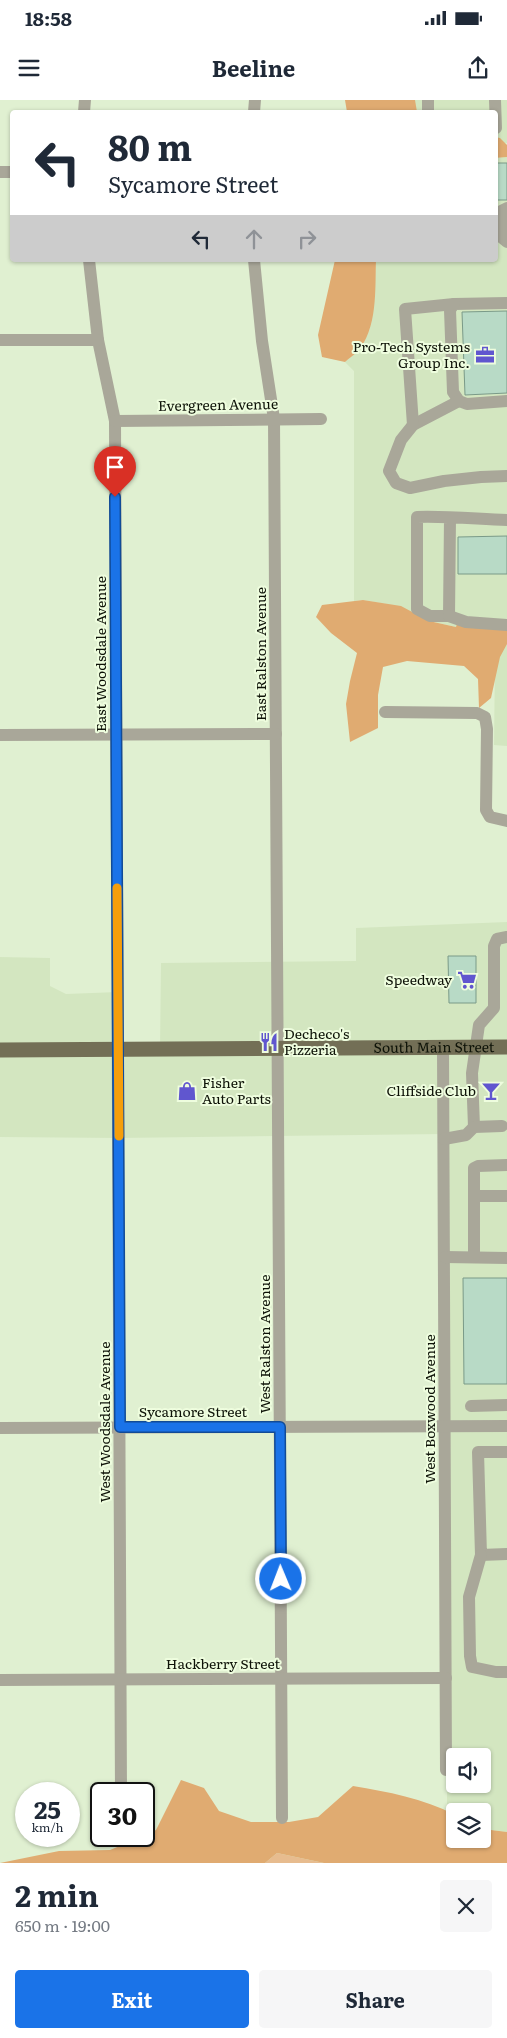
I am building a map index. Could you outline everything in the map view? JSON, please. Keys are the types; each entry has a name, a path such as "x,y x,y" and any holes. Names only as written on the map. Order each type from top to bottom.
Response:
{"main road":[{"name":"South Main Street","path":"0,1050 507,1047"}],"street":[{"path":"507,208 501,211 501,237 507,242"},
{"name":"East Woodsdale Avenue","path":"89,262 98,340 115,421 118,1050"},
{"name":"East Ralston Avenue","path":"254,262 262,341 274,419 279,1049"},
{"path":"413,425 405,309 454,304 507,303"},
{"path":"454,304 450,310 453,392 459,401 467,404 507,402"},
{"path":"0,340 98,340"},
{"path":"459,401 413,425 401,440 389,471 396,483 410,488 444,481 507,476"},
{"name":"Evergreen Avenue","path":"115,421 321,419"},
{"path":"507,520 450,518 443,516 417,517 417,609 430,616 449,616 466,622 507,625"},
{"path":"449,616 450,518"},
{"path":"385,712 477,713 484,717 487,728 486,810 490,817 495,820 507,821"},
{"path":"0,735 276,734"},
{"path":"474,1127 472,1073 479,1025 494,1008 494,946 497,939 507,937"},
{"name":"West Boxwood Avenue","path":"444,1047 446,1748"},
{"name":"West Ralston Avenue","path":"279,1049 282,1818"},
{"name":"West Woodsdale Avenue","path":"118,1050 121,1782"},
{"path":"444,1139 466,1135 474,1127 502,1126"},
{"path":"474,1257 474,1168 478,1166 507,1165"},
{"path":"474,1196 507,1196"},
{"path":"445,1257 507,1258"},
{"path":"488,1405 489,1426"},
{"path":"471,1406 507,1405"},
{"name":"Sycamore Street","path":"0,1428 507,1426"},
{"path":"507,1452 478,1452 481,1555 470,1597 470,1656 472,1667 496,1672 507,1672"},
{"path":"481,1555 505,1557"},
{"name":"Hackberry Street","path":"0,1680 446,1678"}],"shaded area":[{"path":"345,100 415,100 417,110 347,110"},
{"path":"412,100 507,100 507,143 498,143 498,110 413,110"},
{"path":"498,138 507,145 507,157 498,158"},
{"path":"507,157 507,627 458,620 456,627 429,621 386,604 363,600 354,601 354,371 345,362 358,351 369,331 374,301 376,262 498,262 498,158"},
{"path":"335,262 376,262 372,320 364,343 357,352 345,362 322,357 318,335"},
{"path":"363,600 401,606 429,621 456,627 458,620 507,627 507,644 500,657 491,698 479,708 478,679 464,666 407,661 383,667 378,695 378,728 350,742 346,704 357,653 331,633 316,617 322,605"},
{"path":"507,642 507,746 494,745 495,657"},
{"path":"507,922 507,1426 445,1426 444,1134 119,1138 0,1137 0,957 50,958 50,986 66,994 118,992 118,1050 160,1049 161,963 356,961 356,928"},
{"path":"448,1431 507,1431 507,1832 491,1830 491,1803 447,1803 447,1793 491,1793 491,1748 447,1748"},
{"path":"181,1780 204,1788 219,1811 251,1822 289,1822 318,1817 353,1786 405,1796 446,1810 446,1848 491,1848 491,1830 507,1832 507,1863 324,1863 277,1853 265,1863 0,1863 59,1851 110,1850 117,1847 155,1847 156,1830"},
{"path":"277,1853 324,1863 265,1863"}],"building":[{"path":"498,163 507,163 507,200 498,200"},
{"name":"Pro-Tech Systems Group Inc.","path":"507,311 507,393 465,395 462,312"},
{"path":"507,536 507,574 458,574 458,537"},
{"path":"448,956 476,956 476,1003 449,1003"},
{"path":"463,1278 507,1278 507,1384 464,1384"}],"slow traffic":[{"path":"117,888 119,1136"}],"place":[{"name":"Pro-Tech Systems Group Inc.","path":"485,355"},
{"name":"Speedway","path":"467,980"},
{"name":"Decheco's Pizzeria","path":"269,1042"},
{"name":"Fisher Auto Parts","path":"187,1091"},
{"name":"Cliffside Club","path":"491,1091"}],"route":[{"path":"115,497 120,1427 280,1427 281,1579"}]}
